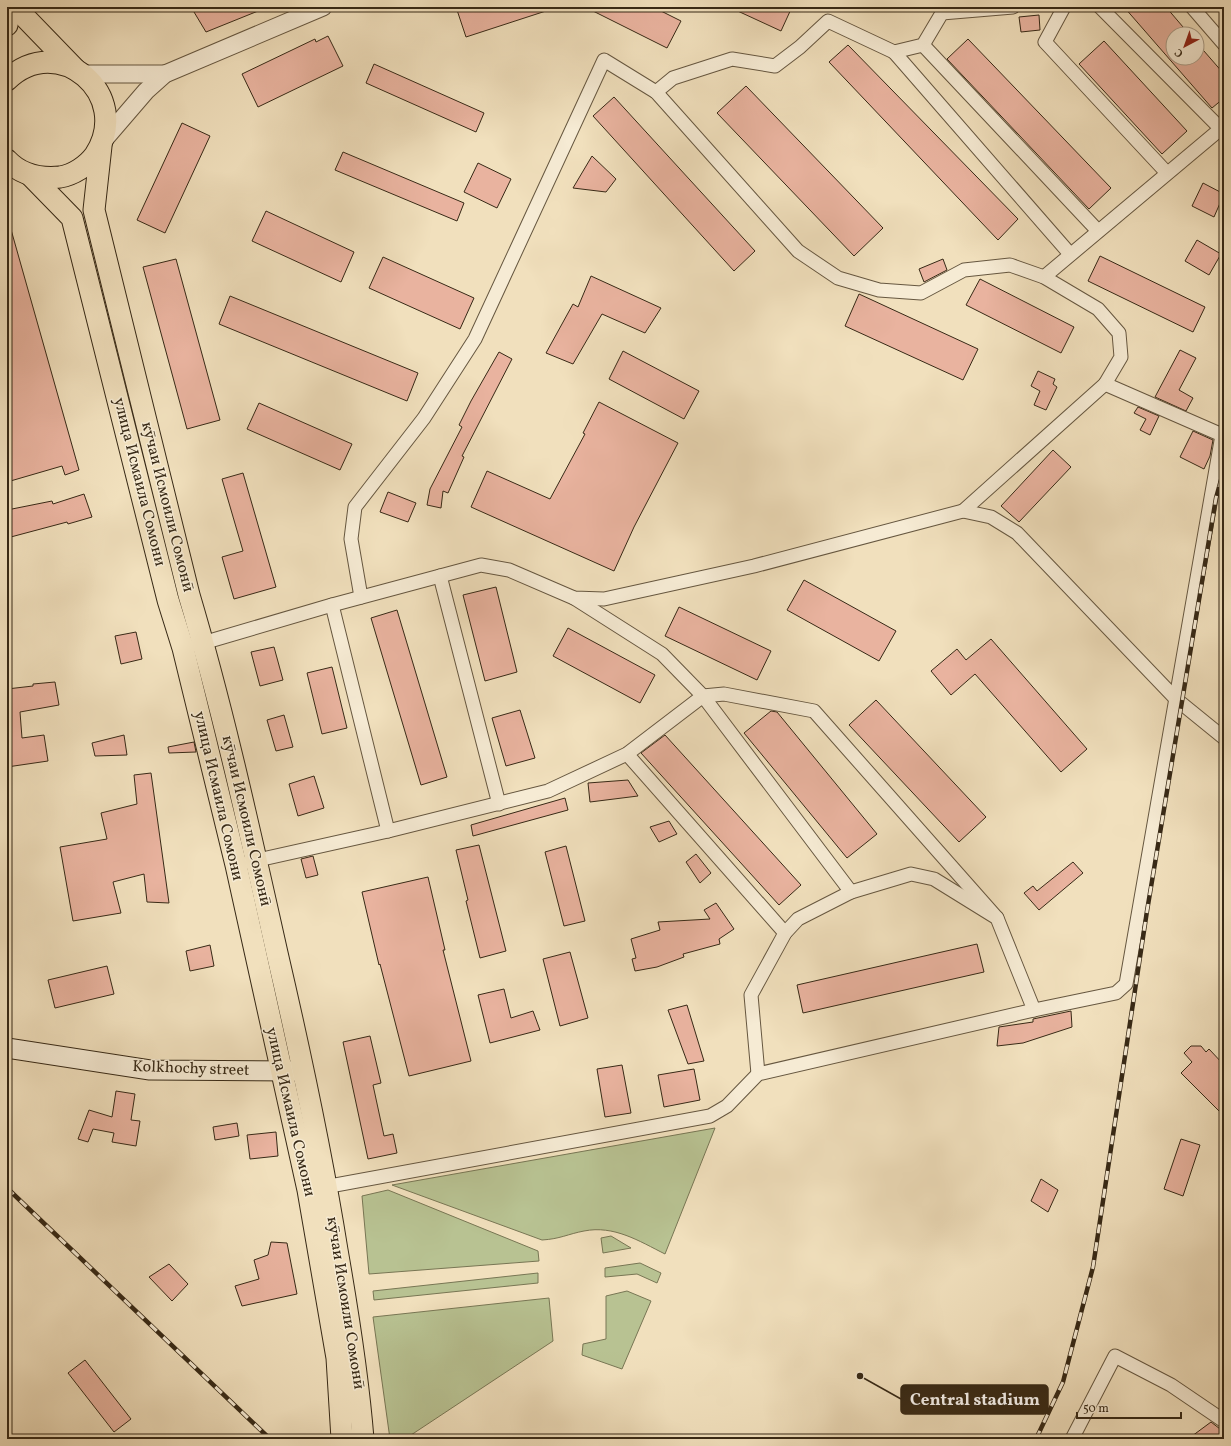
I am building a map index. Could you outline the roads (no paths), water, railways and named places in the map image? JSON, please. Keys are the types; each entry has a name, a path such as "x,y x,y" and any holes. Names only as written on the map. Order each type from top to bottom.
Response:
{"main road":[{"path":"7,26 9,7"},
{"path":"15,7 96,88 104,105 106,123 102,144 92,159 74,172 64,176 48,178 15,167"},
{"path":"7,80 13,74 28,66 44,62 60,64 80,72"},
{"name":"кӯчаи Исмоили Сомонӣ","path":"102,144 94,210 256,861 304,1071 317,1189 351,1332 363,1439"},
{"name":"улица Исмаила Сомони","path":"15,167 72,218 168,600 183,648 236,865 280,1071 317,1189 337,1358 342,1439"},
{"name":"Kolkhochy street","path":"7,1048 150,1070 304,1071"}],"street":[{"path":"102,144 146,91 165,74 323,7"},
{"path":"894,52 922,45 942,13 1013,7"},
{"path":"1064,7 1045,42 1167,173"},
{"path":"1044,277 1222,128 1100,7"},
{"path":"1192,7 1224,44"},
{"path":"656,92 673,78 732,59 775,66 800,47 828,21 894,52 1070,254"},
{"path":"922,45 1098,231"},
{"path":"361,597 351,539 355,507 424,418 475,339 604,60 656,92 798,251 838,278 879,290 921,293 964,270 1010,265 1044,277 1098,309 1119,333 1121,357 1105,384 963,511"},
{"path":"80,72 165,74"},
{"path":"317,1189 710,1116 727,1106 758,1074 1034,1010 1116,993 1126,984 1222,435 1105,384"},
{"path":"574,598 604,599 754,566 963,511 991,517 1017,533 1176,699 1224,738"},
{"path":"183,648 203,644 332,605 481,565 509,570 574,598 662,654 703,696 851,892"},
{"path":"440,576 499,804"},
{"path":"332,605 388,831"},
{"path":"236,865 388,831 548,791 627,754 703,696 724,694 814,711 998,918 1034,1010"},
{"path":"627,754 785,933"},
{"path":"758,1074 751,995 785,933 798,919 851,892 911,874 934,879 998,918"},
{"path":"1072,1439 1115,1356 1171,1385 1224,1421"}],"railway":[{"path":"1036,1439 1063,1382 1093,1267 1147,911 1216,498 1224,469"},
{"path":"7,1188 270,1439"}],"place":[{"name":"Central stadium","path":"860,1376"}]}
